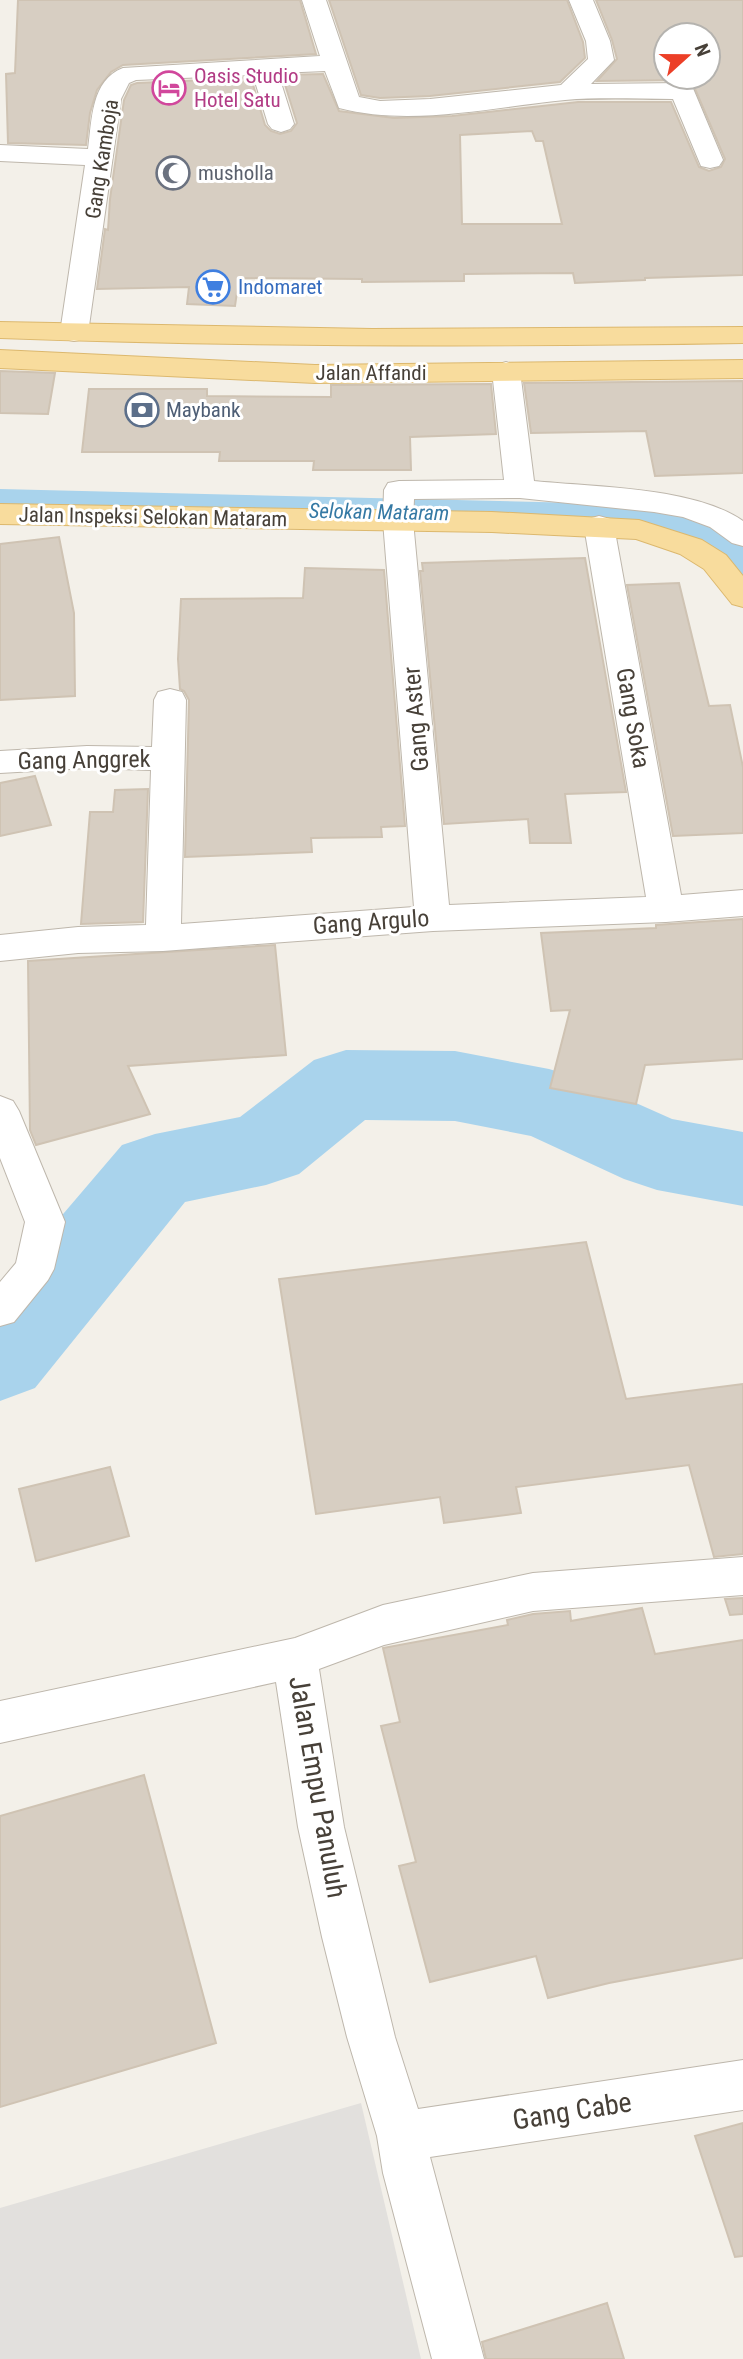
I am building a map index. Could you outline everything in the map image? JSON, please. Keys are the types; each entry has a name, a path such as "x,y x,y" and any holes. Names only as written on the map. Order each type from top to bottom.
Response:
{"main road":[{"name":"Jalan Affandi","path":"0,330 501,339 743,335"},
{"path":"501,339 506,371"},
{"name":"Jalan Affandi","path":"0,359 315,373 743,369"},
{"name":"Jalan Inspeksi Selokan Mataram","path":"0,514 399,510 639,530 691,547 715,562 743,597"}],"street":[{"path":"314,0 348,103 367,107 430,107 569,92 683,91 710,160"},
{"path":"569,92 601,60 598,41 581,0"},
{"name":"Gang Kamboja","path":"74,333 108,99 119,78 132,73 337,63"},
{"path":"263,66 281,124"},
{"path":"0,153 101,158"},
{"path":"506,371 520,489"},
{"path":"399,510 401,489 520,489 688,508 721,520 743,536"},
{"name":"Gang Aster","path":"399,510 433,918"},
{"name":"Gang Soka","path":"599,526 666,909"},
{"path":"163,938 170,701"},
{"name":"Gang Anggrek","path":"0,762 87,757 168,760"},
{"name":"Gang Argulo","path":"0,948 78,940 163,938 433,918 666,909 743,902"},
{"path":"0,1111 45,1222 34,1269 0,1310"},
{"name":"Jalan Empu Panuluh","path":"458,2359 408,2173 402,2136 371,2037 324,1839 295,1658 383,1625 533,1592 743,1576"},
{"path":"0,1723 295,1658"},
{"name":"Gang Cabe","path":"402,2136 743,2085"}],"shaded area":[{"path":"361,2103 421,2359 0,2359 0,2208"}],"building":[{"path":"18,0 300,0 316,54 123,65 111,72 97,90 90,113 86,145 8,143 6,74 15,73"},
{"path":"329,0 567,0 583,42 585,58 560,82 430,96 380,98 361,95"},
{"path":"596,0 743,0 743,275 575,283 573,273 464,274 464,281 362,282 362,279 239,278 235,306 187,304 189,287 97,289 105,229 108,230 124,100 131,85 251,78 265,125 280,134 291,131 297,123 282,75 323,74 339,111 394,118 452,116 578,102 671,102 699,167 709,171 721,167 725,159 696,91 722,91 722,21 652,21 652,80 597,81 617,59","holes":["532,131 536,141 543,141 562,224 462,224 460,135"]},
{"path":"0,371 55,373 48,414 0,413"},
{"path":"743,381 743,473 655,476 646,431 531,433 524,383"},
{"path":"491,384 496,434 410,437 411,470 313,470 314,461 219,461 220,452 82,452 89,389 207,389 207,396 331,397 331,385"},
{"path":"59,537 74,613 75,696 0,700 0,544"},
{"path":"585,558 626,792 565,794 571,843 530,843 528,819 444,824 420,571 423,571 422,563"},
{"path":"305,568 384,570 405,826 381,827 382,837 311,838 312,852 185,857 189,700 180,689 178,659 181,599 303,598"},
{"path":"679,583 709,706 730,705 743,767 743,833 673,836 627,585"},
{"path":"35,776 51,825 0,836 0,783"},
{"path":"148,789 143,922 81,924 90,812 113,812 115,790"},
{"path":"743,919 743,1059 645,1065 636,1104 550,1088 570,1010 551,1011 541,933 656,928 656,925"},
{"path":"275,945 286,1055 128,1066 150,1114 36,1145 30,1130 28,961"},
{"path":"586,1242 626,1399 743,1384 743,1554 714,1557 689,1465 516,1487 521,1513 444,1523 440,1497 316,1514 279,1279"},
{"path":"110,1467 129,1536 36,1561 19,1489"},
{"path":"743,1598 743,1614 730,1615 725,1599"},
{"path":"642,1608 655,1654 743,1640 743,1958 609,1983 548,1998 536,1956 430,1982 399,1866 416,1862 381,1726 400,1722 383,1648 508,1625 507,1620 533,1614 570,1611 571,1621"},
{"path":"144,1775 216,2043 0,2107 0,1816"},
{"path":"743,2123 743,2256 735,2257 695,2136"},
{"path":"607,2303 624,2359 486,2359 482,2342"}],"waterway":[{"name":"Selokan Mataram","path":"0,503 663,519 727,549 743,568"},
{"path":"0,1359 155,1171 266,1148 346,1085 455,1086 549,1104 657,1153 743,1169"}],"place":[{"name":"Oasis Studio Hotel Satu","path":"169,88"},
{"name":"musholla","path":"173,173"},
{"name":"Indomaret","path":"213,287"},
{"name":"Maybank","path":"142,410"}]}
